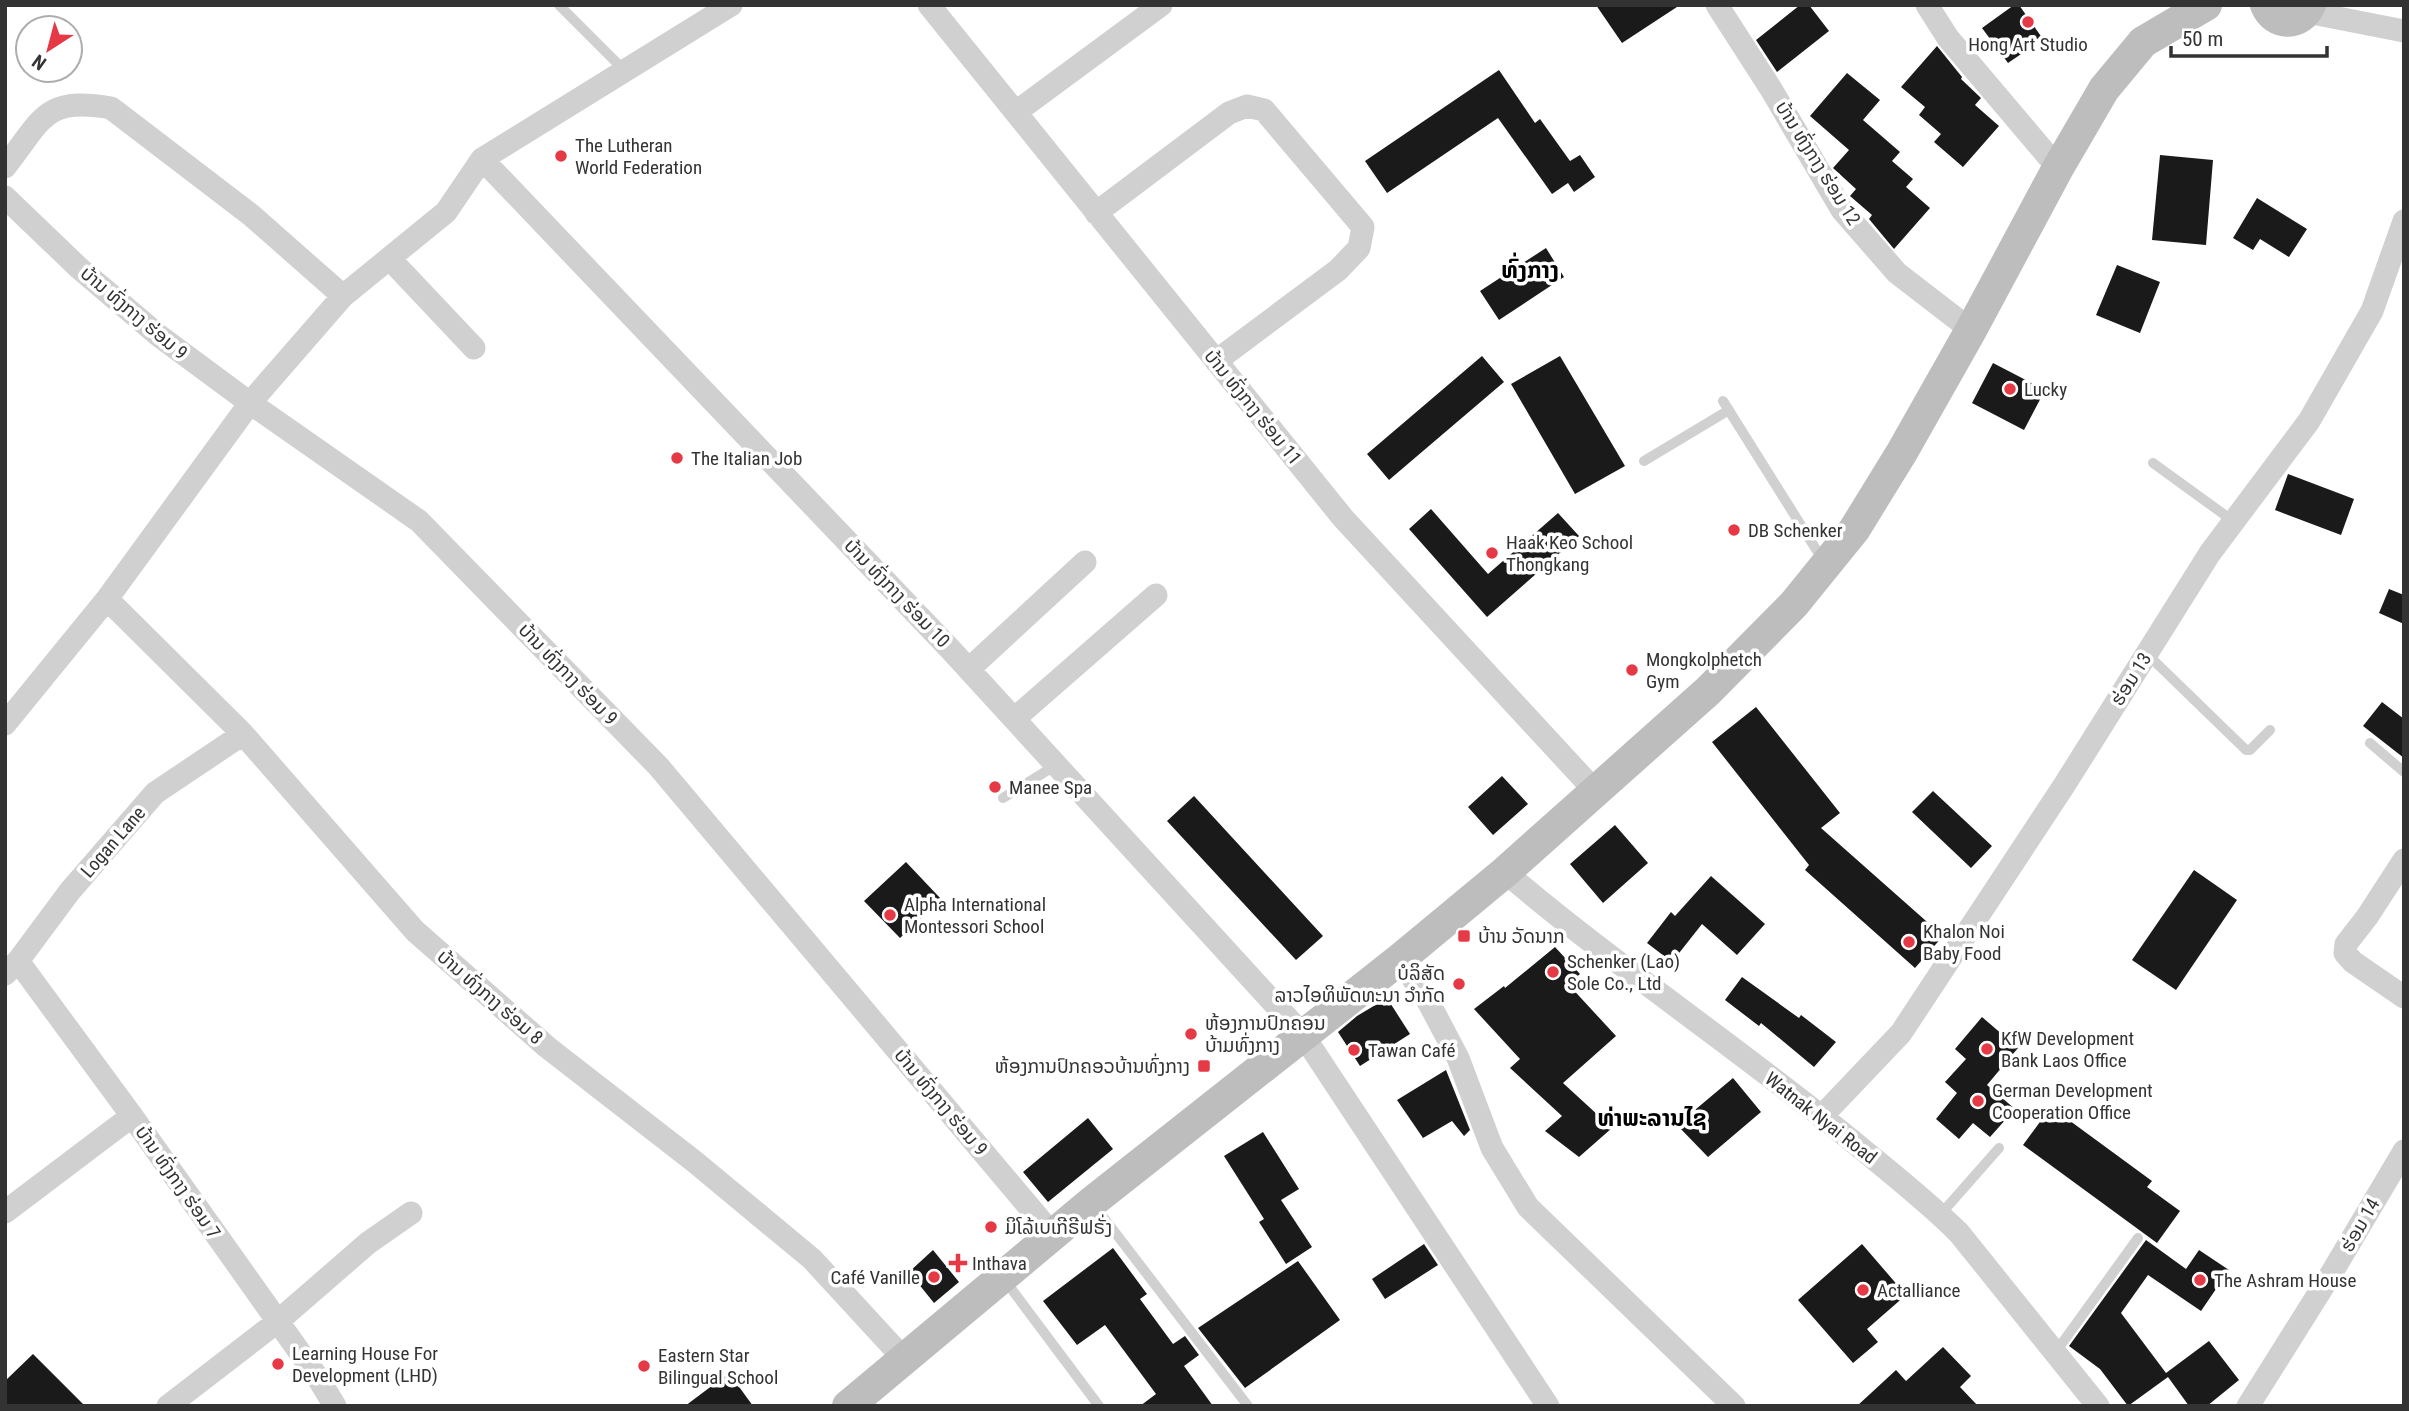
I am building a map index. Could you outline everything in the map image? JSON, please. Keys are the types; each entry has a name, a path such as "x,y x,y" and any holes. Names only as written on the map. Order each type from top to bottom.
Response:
{"street":[{"path":"5,724 107,599 250,403 342,296 446,212 482,159 731,5"},
{"name":"ບ້ານ ທົ່ງກາງ ຮ່ອມ 11","path":"929,5 1343,518 1596,792"},
{"path":"1016,113 1161,5"},
{"name":"ບ້ານ ທົ່ງກາງ ຮ່ອມ 12","path":"1717,5 1771,89 1842,210 1897,273 1971,330"},
{"path":"1927,5 1948,38 2058,168"},
{"path":"848,1406 1052,1234 1400,959 1505,872 1707,691 1794,604 1861,519 1902,452 2104,89 2143,42 2206,5"},
{"path":"2266,5 2274,17 2283,21 2300,18 2309,8 2404,31"},
{"path":"5,167 46,114 58,107 86,103 111,108 251,215 342,296"},
{"path":"1096,213 1229,113 1247,106 1264,110 1363,227 1359,248 1338,270 1216,361"},
{"name":"ບ້ານ ທົ່ງກາງ ຮ່ອມ 10","path":"482,159 969,670 1303,1035 1548,1406"},
{"name":"ບ້ານ ທົ່ງກາງ ຮ່ອມ 9","path":"5,197 79,268 158,335 419,521 677,788 1052,1234"},
{"name":"ຮ່ອມ 13","path":"1822,1116 1901,1033 2065,784 2210,553 2309,421 2372,311 2404,220"},
{"path":"390,259 474,348"},
{"path":"969,670 1085,562"},
{"path":"1014,719 1156,595"},
{"name":"ບ້ານ ທົ່ງກາງ ຮ່ອມ 8","path":"107,599 243,734 415,931 547,1047 695,1162 812,1259 905,1360"},
{"name":"Logan Lane","path":"11,968 70,891 155,793 243,734"},
{"path":"2404,860 2346,944 2345,953 2353,962 2404,997"},
{"name":"Watnak Nyai Road","path":"1505,872 1558,917 1822,1116 1940,1215 1959,1233 2098,1406"},
{"path":"1400,959 1429,1003 1458,1058 1492,1148 1528,1207 1734,1406"},
{"name":"ບ້ານ ທົ່ງກາງ ຮ່ອມ 7","path":"11,968 132,1116 277,1322 311,1383 335,1406"},
{"path":"5,1212 132,1116"},
{"name":"ຮ່ອມ 14","path":"2248,1406 2402,1158"},
{"path":"167,1406 277,1322 368,1243 411,1213"}],"lane":[{"path":"559,5 625,71"},
{"path":"1644,461 1726,405 1825,565"},
{"path":"2153,463 2233,522"},
{"path":"2147,654 2246,750 2250,750 2270,730"},
{"path":"2370,743 2404,772"},
{"path":"1003,797 1056,765"},
{"path":"1940,1215 1999,1148"},
{"path":"1092,1202 1248,1406"},
{"path":"2055,1353 2138,1238"},
{"path":"1002,1277 1099,1406"}],"building":[{"path":"1596,5 1680,5 1622,43"},
{"path":"1800,5 1809,5 1829,31 1777,72 1756,40"},
{"path":"2014,5 2019,5 2043,39 2008,63 1982,28"},
{"path":"1937,46 1961,79 1981,98 1975,105 1999,126 1963,167 1934,142 1941,134 1919,115 1925,107 1901,87"},
{"path":"1499,70 1535,123 1540,119 1570,161 1580,155 1595,177 1574,192 1568,183 1552,194 1498,118 1387,193 1365,161"},
{"path":"1847,73 1880,100 1863,120 1900,152 1892,161 1913,179 1906,187 1930,208 1894,249 1869,219 1872,215 1850,196 1856,189 1833,168 1849,150 1810,116"},
{"path":"2160,155 2213,160 2206,245 2152,240"},
{"path":"2257,198 2307,229 2289,257 2260,239 2253,250 2233,238"},
{"path":"1546,248 1564,277 1499,320 1480,291"},
{"path":"2117,265 2160,282 2140,333 2096,315"},
{"path":"1482,356 1504,382 1389,480 1367,454"},
{"path":"1560,356 1625,466 1575,494 1511,384"},
{"path":"1993,363 2045,390 2024,430 1972,403"},
{"path":"2288,474 2354,499 2341,535 2275,510"},
{"path":"1431,509 1488,574 1558,513 1579,536 1487,617 1409,529"},
{"path":"2389,589 2404,595 2404,624 2379,613"},
{"path":"2382,702 2404,719 2404,758 2363,726"},
{"path":"1756,707 1840,813 1821,828 1943,936 1915,968 1805,870 1809,865 1712,742"},
{"path":"1502,776 1528,804 1493,835 1468,807"},
{"path":"1933,791 1992,846 1971,868 1912,812"},
{"path":"1194,796 1323,936 1296,960 1167,821"},
{"path":"1615,825 1648,863 1603,903 1570,864"},
{"path":"906,862 941,899 900,938 864,901"},
{"path":"2194,870 2237,900 2176,990 2132,960"},
{"path":"1711,876 1765,924 1737,955 1702,924 1672,962 1647,943 1671,912 1675,916"},
{"path":"1555,947 1580,974 1568,984 1616,1036 1563,1083 1612,1128 1579,1157 1545,1131 1562,1116 1510,1068 1520,1059 1474,1009 1504,986 1505,988"},
{"path":"1742,977 1799,1018 1801,1015 1836,1042 1814,1067 1761,1023 1759,1026 1725,1000"},
{"path":"1387,998 1410,1034 1360,1066 1338,1032 1357,1016"},
{"path":"1982,1017 2018,1048 1987,1085 2015,1109 1990,1137 1973,1123 1959,1139 1936,1119 1957,1093 1945,1082 1966,1059 1955,1049"},
{"path":"1446,1070 1470,1130 1464,1136 1452,1121 1423,1138 1397,1100"},
{"path":"1733,1078 1761,1112 1708,1157 1677,1125"},
{"path":"2051,1107 2152,1181 2147,1187 2180,1211 2157,1243 2023,1145"},
{"path":"1088,1118 1113,1149 1048,1202 1023,1172"},
{"path":"1263,1132 1299,1189 1281,1200 1312,1247 1286,1264 1259,1222 1264,1219 1224,1156"},
{"path":"2146,1240 2186,1269 2199,1250 2229,1270 2201,1311 2148,1275 2121,1313 2166,1373 2209,1341 2239,1380 2207,1406 2189,1406 2168,1377 2128,1406 2100,1369 2069,1346"},
{"path":"1424,1244 1438,1265 1385,1299 1372,1279"},
{"path":"1862,1244 1906,1295 1867,1329 1878,1342 1853,1363 1798,1300"},
{"path":"1113,1248 1147,1294 1140,1299 1173,1344 1185,1336 1199,1355 1184,1366 1213,1406 1140,1406 1156,1394 1105,1325 1077,1345 1043,1301"},
{"name":"Café Vanille","path":"933,1250 959,1282 934,1303 909,1272"},
{"path":"1298,1261 1340,1320 1245,1388 1198,1328"},
{"path":"1943,1347 1971,1376 1960,1387 1978,1406 1857,1406 1896,1370 1906,1381"},
{"path":"33,1354 85,1406 5,1406 5,1381"},
{"path":"729,1373 753,1406 685,1406"}],"place":[{"name":"Hong Art Studio","path":"2028,22"},
{"name":"The Lutheran World Federation","path":"561,156"},
{"name":"Lucky","path":"2010,389"},
{"name":"The Italian Job","path":"677,458"},
{"name":"DB Schenker","path":"1734,530"},
{"name":"Haak Keo School Thongkang","path":"1492,553"},
{"name":"Mongkolphetch Gym","path":"1632,670"},
{"name":"Manee Spa","path":"995,787"},
{"name":"Alpha International Montessori School","path":"890,915"},
{"name":"ບ້ານ ວັດນາກ","path":"1464,936"},
{"name":"Khalon Noi Baby Food","path":"1909,942"},
{"name":"Schenker (Lao) Sole Co., Ltd","path":"1553,972"},
{"name":"ບໍລິສັດ ລາວໄອທິພັດທະນາ ວຳກັດ","path":"1459,984"},
{"name":"ຫ້ອງການປົກຄອນ ບ້າມທົ່ງກາງ","path":"1191,1034"},
{"name":"KfW Development Bank Laos Office","path":"1987,1049"},
{"name":"Tawan Café","path":"1354,1050"},
{"name":"ຫ້ອງການປົກຄອວບ້ານທົ່ງກາງ","path":"1204,1066"},
{"name":"German Development Cooperation Office","path":"1978,1101"},
{"name":"ມິໂລ້ເບເກີຣີຟຣັ່ງ","path":"991,1227"},
{"name":"Inthava","path":"958,1263"},
{"name":"Café Vanille","path":"934,1277"},
{"name":"The Ashram House","path":"2200,1280"},
{"name":"Actalliance","path":"1863,1290"},
{"name":"Learning House For Development (LHD)","path":"278,1364"},
{"name":"Eastern Star Bilingual School","path":"644,1366"}],"district":[{"name":"ທົ່ງກາງ","path":"1530,270"},
{"name":"ທ່າພະລານໄຊ","path":"1652,1118"}]}
